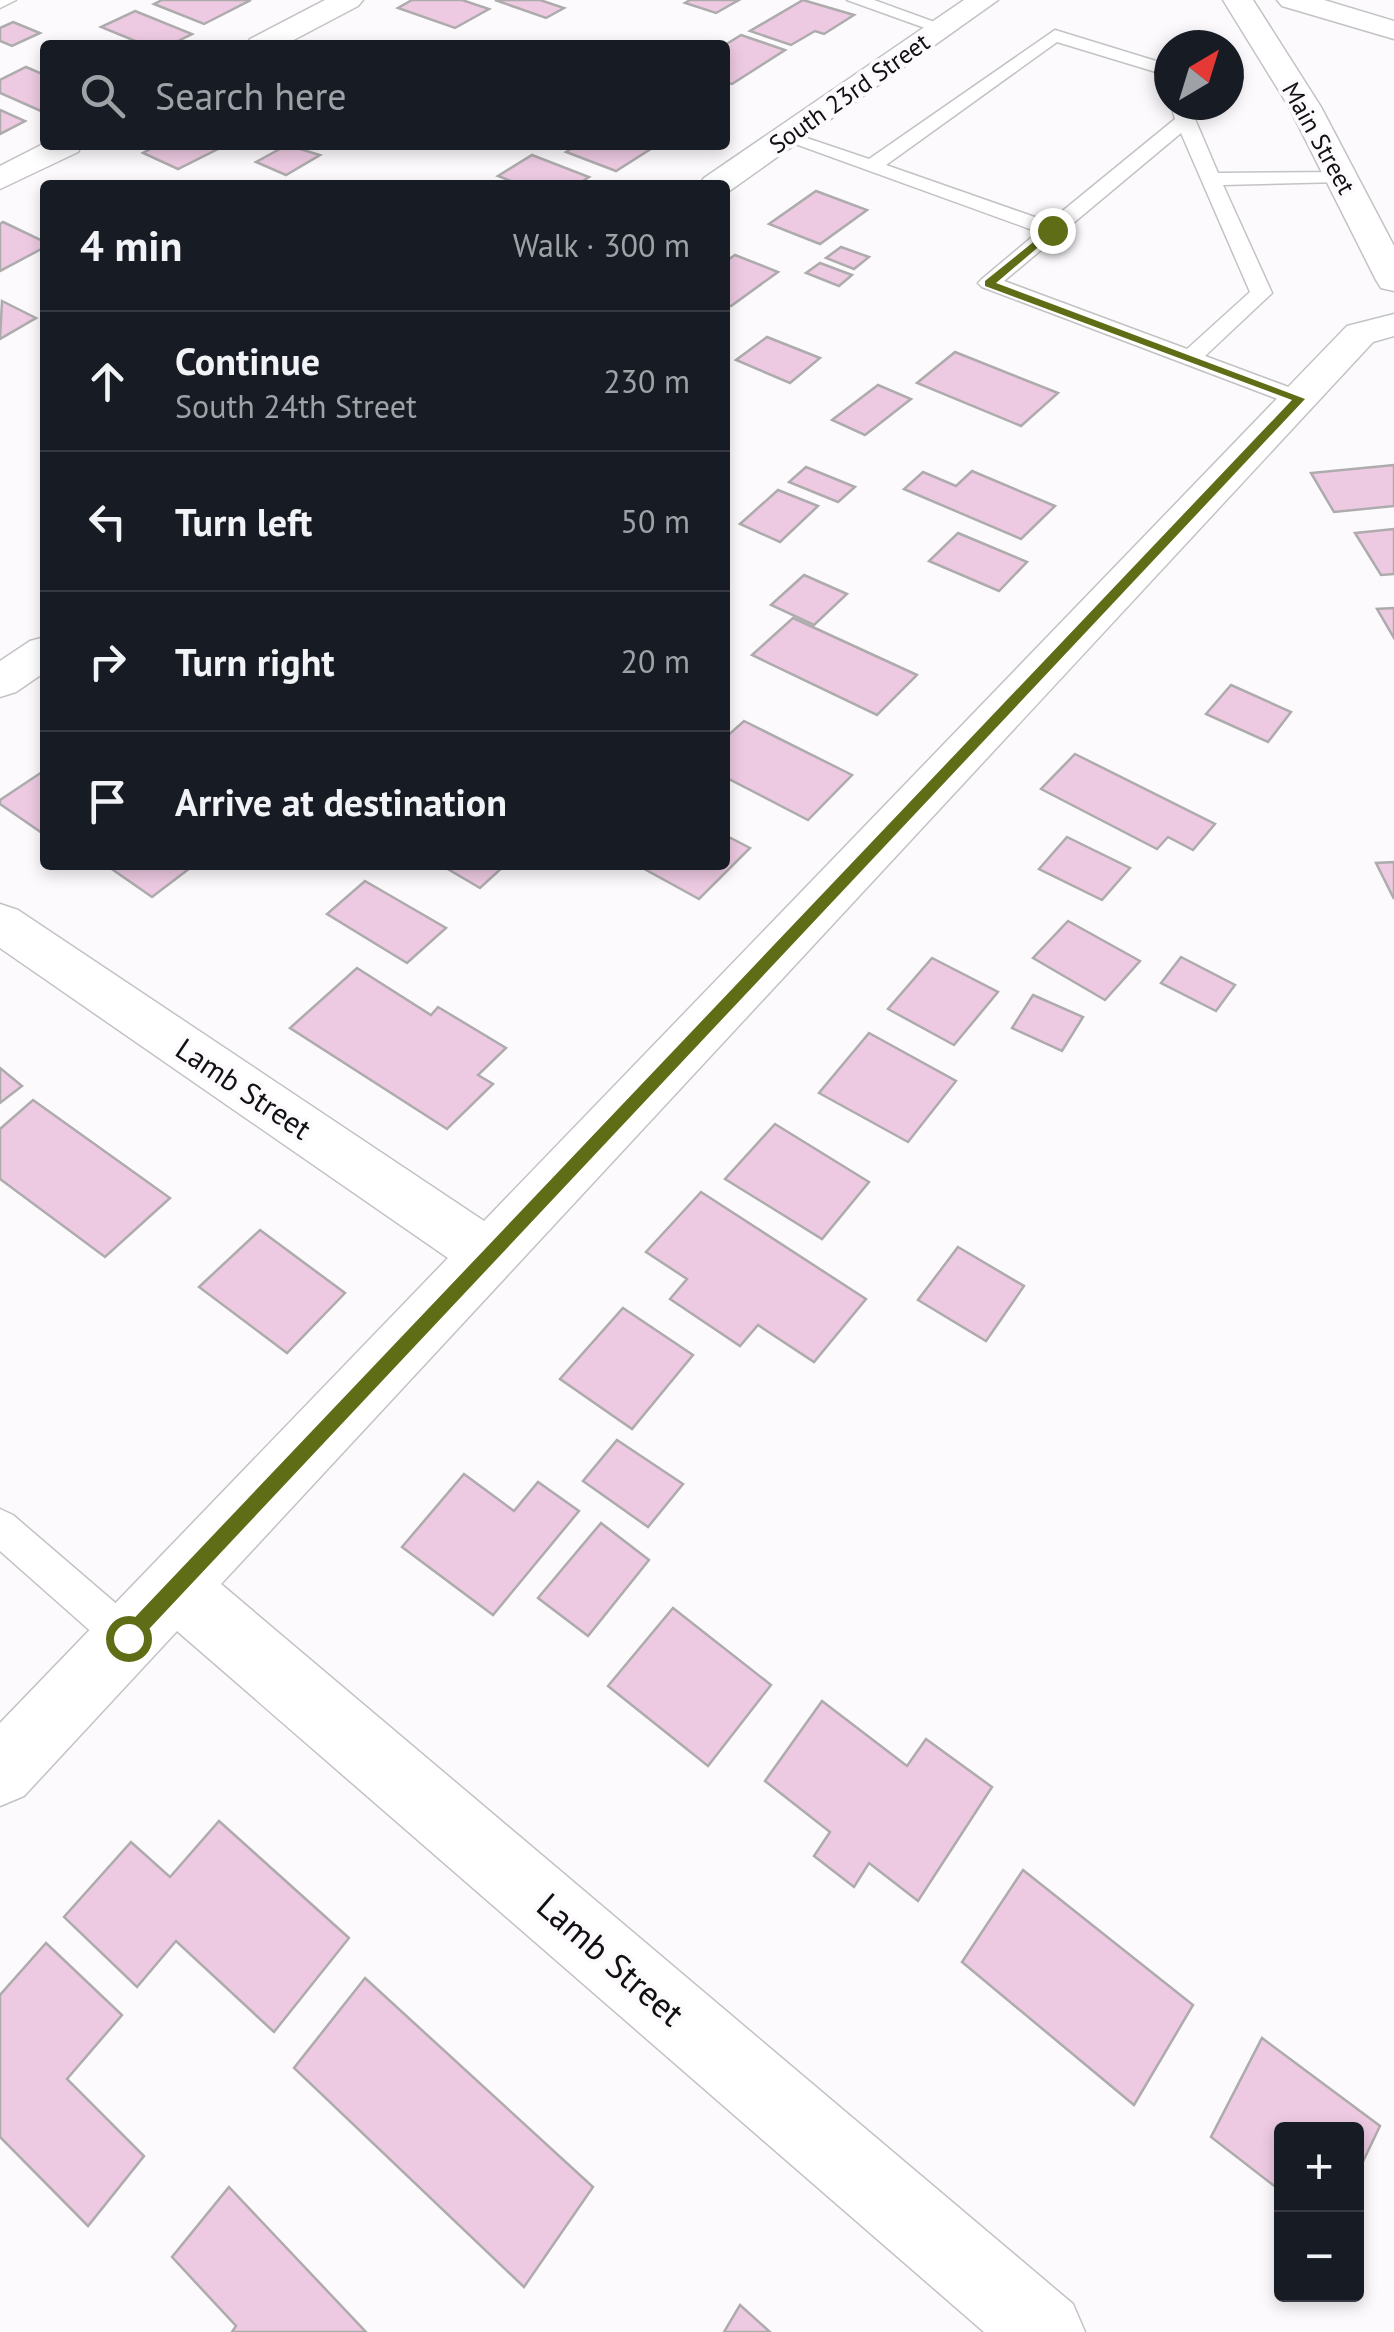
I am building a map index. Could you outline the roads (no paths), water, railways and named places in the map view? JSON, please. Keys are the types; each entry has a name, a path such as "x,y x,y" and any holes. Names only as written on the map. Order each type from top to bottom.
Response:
{"street":[{"path":"294,0 337,6"},
{"name":"South 23rd Street","path":"723,180 982,0"},
{"name":"Main Street","path":"1238,0 1305,108 1394,280"},
{"path":"1292,0 1394,30"},
{"path":"271,40 337,6"},
{"path":"0,179 56,150"},
{"path":"0,1772 1360,334 1394,325"},
{"path":"0,682 40,654"},
{"name":"Lamb Street","path":"0,923 488,1254"},
{"name":"Lamb Street","path":"176,1588 1046,2332"}],"lane":[{"path":"856,0 942,28"},
{"path":"872,166 1055,35 1154,66"},
{"path":"1173,120 989,284 1299,399"},
{"path":"1185,120 1262,293 1190,358"},
{"path":"786,137 1052,230"},
{"path":"1211,179 1340,176"},
{"path":"0,1527 128,1638"}]}
